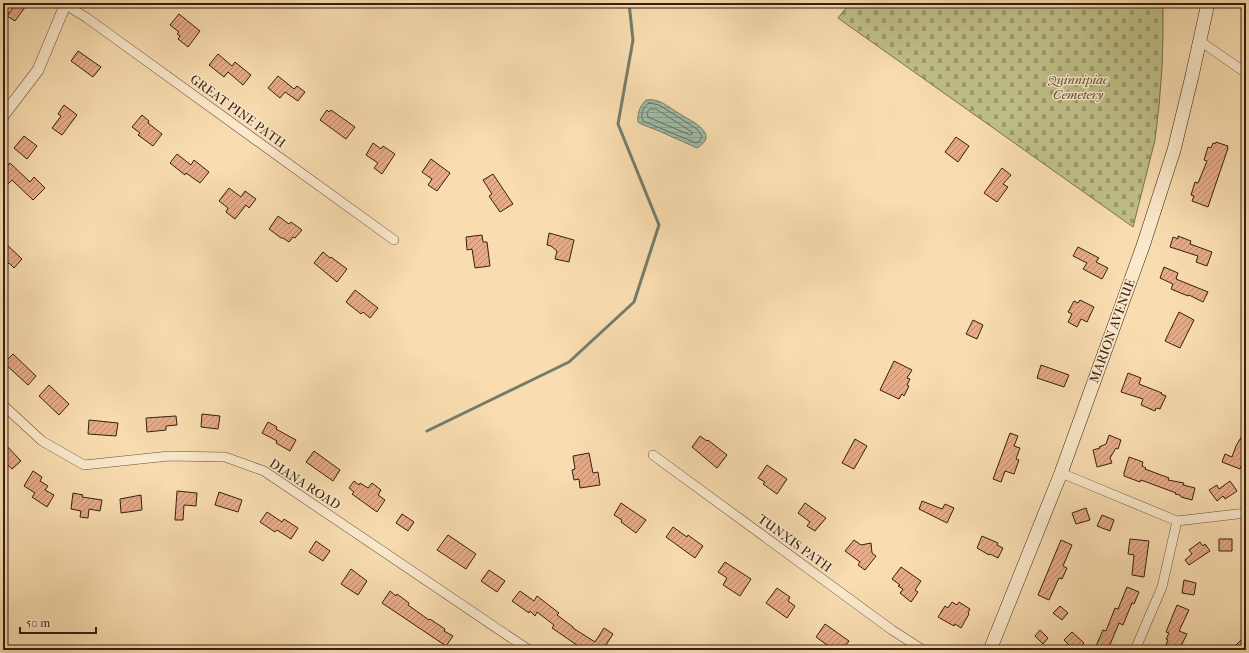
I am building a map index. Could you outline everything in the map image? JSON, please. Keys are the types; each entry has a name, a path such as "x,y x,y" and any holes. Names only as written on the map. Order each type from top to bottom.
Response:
{"main road":[{"name":"MARION AVENUE","path":"990,650 1061,473 1143,246 1162,189 1181,123 1208,3"}],"street":[{"path":"3,116 38,70 66,4"},
{"name":"GREAT PINE PATH","path":"66,4 394,240"},
{"path":"1200,41 1246,73"},
{"name":"DIANA ROAD","path":"3,405 42,441 84,465 169,456 226,457 264,471 529,650"},
{"name":"TUNXIS PATH","path":"653,455 892,630 923,650"},
{"path":"1061,473 1177,521 1246,513"},
{"path":"1135,650 1162,587 1177,521"}],"green space":[{"name":"Quinnipiac Cemetery","path":"850,3 1163,3 1162,68 1155,140 1133,227 838,18"}],"water":[{"path":"646,100 656,100 697,124 705,133 706,138 704,143 697,148 638,122 639,110"}],"building":[{"path":"16,3 28,3 15,21 7,16"},
{"path":"179,14 200,31 188,47 178,39 180,36 177,34 179,32 170,25"},
{"path":"78,51 101,67 93,77 71,61"},
{"path":"218,54 232,66 235,62 251,75 243,85 228,72 224,77 209,65"},
{"path":"278,76 294,89 297,86 305,92 298,101 285,92 280,98 268,88"},
{"path":"64,105 77,115 62,135 52,128 61,116 58,114"},
{"path":"327,110 329,112 331,110 355,127 346,139 320,120"},
{"path":"142,115 149,121 148,123 162,134 153,146 138,135 140,133 132,127"},
{"path":"24,136 37,146 27,159 14,148"},
{"path":"956,137 969,146 958,162 945,152"},
{"path":"1216,142 1228,146 1228,148 1208,207 1192,201 1194,196 1191,195 1195,182 1198,183 1207,161 1204,160 1208,147 1211,148 1213,143 1215,144"},
{"path":"373,143 381,149 383,146 395,154 382,174 374,168 378,163 366,155"},
{"path":"177,154 191,165 194,160 209,172 200,183 186,173 185,175 170,163"},
{"path":"431,159 450,173 437,191 428,185 432,179 422,172"},
{"path":"10,163 30,182 34,177 45,188 33,200 12,180 3,189 3,171"},
{"path":"1002,168 1011,175 1003,184 1008,187 997,202 984,193"},
{"path":"493,174 513,204 500,212 489,196 492,194 483,180"},
{"path":"229,188 241,197 245,191 256,199 249,208 246,205 235,219 226,212 228,208 219,201"},
{"path":"278,216 289,224 291,222 302,230 289,242 269,229"},
{"path":"549,233 574,240 569,262 555,259 557,251 551,246 547,245"},
{"path":"482,235 483,242 487,242 490,266 475,268 472,249 467,250 466,237"},
{"path":"1178,236 1191,241 1190,244 1212,252 1207,266 1196,262 1198,256 1170,247 1173,237 1178,239"},
{"path":"3,241 22,259 14,268 9,263 3,268"},
{"path":"1078,247 1099,258 1096,262 1108,268 1102,279 1083,269 1087,263 1073,256"},
{"path":"323,252 347,269 337,282 314,263"},
{"path":"1164,267 1178,273 1176,279 1208,292 1203,302 1189,295 1188,296 1171,289 1173,284 1160,278"},
{"path":"355,290 378,308 370,318 363,312 361,314 346,302"},
{"path":"1080,300 1094,307 1087,322 1081,319 1077,327 1068,322 1072,314 1068,312 1074,301 1078,303"},
{"path":"1179,312 1194,320 1180,348 1165,341"},
{"path":"973,320 983,325 977,339 966,334"},
{"path":"13,354 36,376 28,385 4,363"},
{"path":"894,361 912,370 907,378 910,379 907,385 909,386 904,396 902,394 899,399 880,390"},
{"path":"1041,365 1069,375 1064,387 1037,378"},
{"path":"1128,373 1141,378 1139,384 1166,396 1160,409 1156,408 1155,411 1141,405 1143,399 1121,392"},
{"path":"49,385 69,404 59,415 39,396"},
{"path":"202,414 220,416 218,429 201,427"},
{"path":"176,416 177,425 166,426 166,430 147,432 146,418"},
{"path":"89,420 118,423 116,436 88,434"},
{"path":"268,422 277,427 276,429 296,440 290,451 276,443 277,441 262,433"},
{"path":"1246,429 1246,453 1240,469 1222,462 1225,454 1232,457 1236,446"},
{"path":"1010,433 1018,436 1014,446 1020,448 1016,459 1019,460 1014,474 1005,471 1001,482 993,479"},
{"path":"1109,435 1121,440 1118,449 1116,448 1110,458 1112,463 1097,467 1093,450 1106,444"},
{"path":"700,436 707,441 708,440 727,455 717,468 692,447"},
{"path":"855,439 867,446 854,469 842,463"},
{"path":"3,442 21,461 12,469 3,460"},
{"path":"314,451 340,470 333,481 306,462"},
{"path":"589,453 593,473 598,472 600,485 580,488 579,479 574,480 572,470 575,469 573,456"},
{"path":"1129,457 1143,462 1142,466 1146,468 1145,469 1169,478 1168,480 1184,483 1183,485 1195,488 1192,500 1181,497 1180,495 1175,494 1176,493 1141,480 1140,482 1124,476"},
{"path":"767,465 787,479 777,494 763,484 765,482 758,478"},
{"path":"33,471 42,477 40,481 48,486 45,490 54,495 47,507 32,497 35,493 24,486"},
{"path":"354,481 359,485 360,483 368,488 372,483 381,490 378,495 385,500 377,512 352,494 354,492 349,488"},
{"path":"1230,481 1237,491 1225,499 1223,496 1217,501 1209,490 1217,485 1219,489"},
{"path":"177,491 197,493 196,506 184,505 183,520 175,520"},
{"path":"219,492 242,500 238,512 215,505"},
{"path":"73,493 83,495 82,497 102,500 100,511 89,509 88,518 80,517 81,511 71,509"},
{"path":"141,495 142,510 121,513 120,499"},
{"path":"922,501 942,509 945,504 954,508 947,523 919,509"},
{"path":"621,503 646,520 636,533 614,515"},
{"path":"805,503 826,518 815,531 807,526 810,522 798,513"},
{"path":"1086,508 1090,520 1076,524 1072,513"},
{"path":"267,512 282,522 284,519 298,528 291,539 277,530 275,532 260,522"},
{"path":"402,514 414,522 408,531 396,523"},
{"path":"1102,515 1114,520 1110,531 1097,526"},
{"path":"673,527 687,537 688,535 703,546 695,558 666,537"},
{"path":"448,535 476,554 466,569 437,550"},
{"path":"982,536 998,543 997,545 1003,548 998,558 977,548"},
{"path":"1130,539 1149,541 1144,577 1132,575 1134,555 1128,554"},
{"path":"1219,539 1232,539 1232,551 1219,551"},
{"path":"854,540 861,545 871,543 872,553 876,556 865,570 858,565 860,562 845,551"},
{"path":"1061,540 1072,545 1063,566 1067,568 1062,579 1059,578 1049,600 1038,595"},
{"path":"316,541 330,551 323,561 309,552"},
{"path":"1200,542 1203,546 1205,544 1210,551 1189,565 1185,560 1192,554 1189,550"},
{"path":"725,562 751,579 740,596 723,585 727,578 718,572"},
{"path":"901,567 921,581 915,590 918,592 911,602 900,593 903,589 892,579"},
{"path":"351,569 367,581 358,595 341,584"},
{"path":"489,570 505,581 497,592 481,581"},
{"path":"1184,580 1196,583 1194,595 1182,593"},
{"path":"1127,587 1139,592 1134,604 1132,603 1123,625 1119,623 1109,647 1106,646 1104,649 1096,646 1103,630 1106,631 1115,608 1118,609"},
{"path":"777,588 790,597 788,601 795,606 787,618 766,603"},
{"path":"390,591 396,596 397,594 409,603 408,605 445,629 444,631 453,636 446,646 382,603"},
{"path":"520,591 534,601 537,596 559,613 557,615 573,628 595,642 604,628 613,634 604,648 606,650 584,650 552,628 554,625 537,612 535,616 530,611 529,613 512,601"},
{"path":"952,602 957,605 959,602 970,609 969,614 961,628 955,624 954,626 938,617 945,606 948,608"},
{"path":"1177,605 1189,610 1179,631 1187,634 1179,650 1164,650 1169,633 1166,632"},
{"path":"1060,606 1068,613 1062,620 1053,613"},
{"path":"825,624 849,641 842,650 834,650 816,637"},
{"path":"1040,630 1048,638 1043,644 1035,636"},
{"path":"1072,632 1084,643 1078,650 1074,650 1064,640"},
{"path":"1246,635 1246,650 1239,650 1235,646"}],"waterway":[{"path":"427,431 569,362 634,302 659,225 618,124 633,40 629,3"}]}
